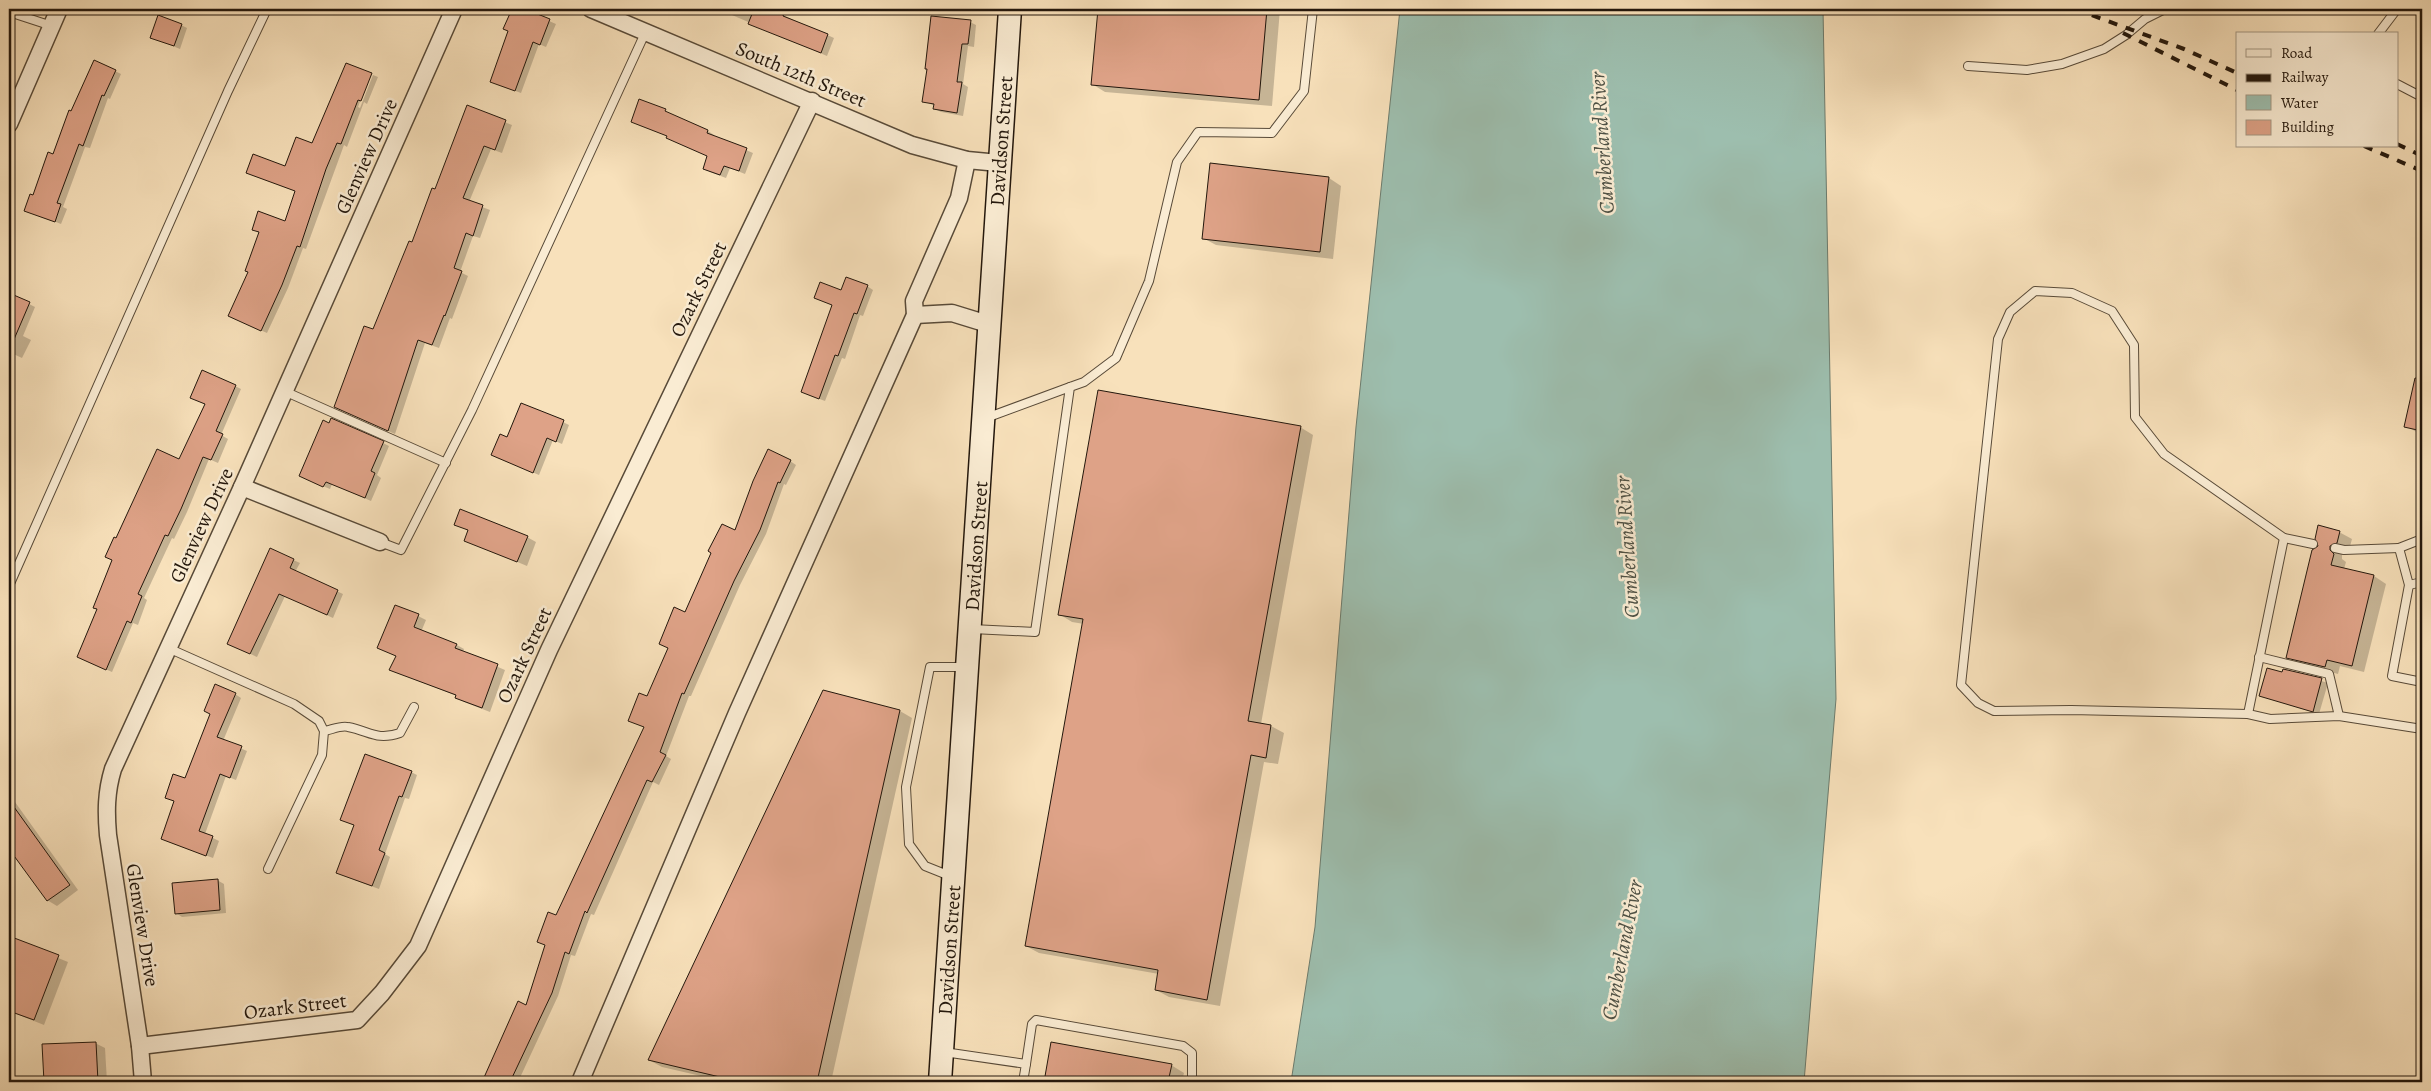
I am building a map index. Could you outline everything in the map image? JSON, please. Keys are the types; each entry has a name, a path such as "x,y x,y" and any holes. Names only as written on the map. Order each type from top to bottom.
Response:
{"street":[{"path":"9,124 59,9"},
{"name":"Glenview Drive","path":"143,1082 140,1046 111,863 106,810 107,790 113,769 242,487 454,9"},
{"name":"South 12th Street","path":"591,9 912,145 967,160 999,163"},
{"name":"Davidson Street","path":"940,1082 991,325 999,163 1010,9"},
{"name":"Ozark Street","path":"140,1046 357,1020 382,993 418,946 548,650 812,102"},
{"name":"Davidson Street","path":"580,1082 737,713 915,314 914,301 959,198 967,160"},
{"path":"915,314 952,313 991,325"},
{"path":"242,487 380,542"}],"lane":[{"path":"9,586 228,91 267,9"},
{"path":"984,418 1084,382 1116,358 1149,281 1177,162 1198,132 1272,133 1304,91 1313,9"},
{"path":"1968,66 2027,70 2062,64 2104,49 2126,35 2145,19 2165,9"},
{"path":"2380,32 2397,9"},
{"path":"9,12 52,26"},
{"path":"380,542 401,550 446,463 646,31"},
{"path":"2398,85 2422,97"},
{"path":"2313,544 2284,538 2164,454 2135,418 2134,345 2112,311 2072,293 2035,291 2010,312 1998,339 1961,685 1978,703 1994,711 2071,710 2248,714 2270,719 2339,716 2422,729"},
{"path":"970,629 1035,632 1070,387"},
{"path":"284,390 446,463"},
{"path":"2248,714 2284,538"},
{"path":"2335,548 2344,550 2399,548 2422,539"},
{"path":"2399,548 2409,585 2392,676 2422,682"},
{"path":"2409,585 2422,582"},
{"path":"168,648 294,704 319,721 324,732 322,755 268,870"},
{"path":"2259,657 2329,674 2339,716"},
{"path":"954,877 925,866 910,844 906,787 930,667 968,667"},
{"path":"324,732 347,726 374,736 386,737 400,733 414,707"},
{"path":"1023,1082 1032,1024 1036,1020 1183,1046 1192,1053 1192,1082"},
{"path":"942,1052 1026,1064"}],"water":[{"name":"Cumberland River","path":"1400,9 1823,9 1836,699 1804,1082 1291,1082 1315,927 1356,427"}],"building":[{"path":"512,9 525,9 550,19 540,45 533,42 515,91 490,82 508,31 503,29"},
{"path":"754,9 772,9 784,13 783,16 828,34 821,53 748,24"},
{"path":"1098,9 1267,9 1259,100 1091,85"},
{"path":"158,15 182,24 174,46 150,38"},
{"path":"931,16 971,20 968,44 962,44 957,82 962,82 957,113 933,109 934,104 922,102 927,69 925,69"},
{"path":"94,60 116,70 104,96 102,95 83,146 79,144 57,203 61,204 55,222 24,211 30,194 33,195 48,152 53,154 69,110 71,111"},
{"path":"346,63 372,73 361,101 358,100 341,144 337,143 326,169 300,247 297,246 261,331 228,316 248,272 245,271 259,232 252,230 258,211 285,221 295,191 246,173 253,154 285,166 296,137 312,143"},
{"path":"639,99 666,109 665,111 708,130 707,133 747,148 739,171 724,166 720,175 703,169 707,156 666,138 667,136 631,122"},
{"path":"467,105 506,120 495,150 484,146 463,198 483,205 473,236 466,233 454,268 462,271 432,345 418,340 388,431 334,407 364,326 373,329 409,241 412,242 432,188 435,189"},
{"path":"1210,163 1329,177 1320,252 1202,239"},
{"path":"846,277 868,285 857,314 854,313 838,356 835,355 819,399 801,392 832,305 814,298 820,282 841,290"},
{"path":"9,293 30,302 9,351"},
{"path":"202,370 236,385 216,431 223,434 211,460 203,457 181,509 168,536 165,535 138,594 142,596 131,623 127,621 106,670 77,657 97,609 93,608 112,560 105,557 114,537 116,538 157,449 179,459 205,404 190,398"},
{"path":"2415,378 2422,379 2422,431 2404,427"},
{"path":"1098,390 1301,426 1248,721 1271,725 1266,758 1251,755 1207,1000 1155,990 1158,970 1025,946 1083,619 1058,615"},
{"path":"521,403 564,420 556,442 547,438 533,473 491,455 500,434 507,437"},
{"path":"331,418 384,441 371,471 375,473 365,498 326,482 323,487 299,476 323,420 329,423"},
{"path":"768,449 791,460 780,483 778,482 760,530 734,581 684,694 682,693 660,752 666,755 652,782 647,780 587,913 585,911 569,954 565,952 552,993 510,1082 482,1082 518,1001 526,1005 545,945 537,942 548,912 556,915 644,727 628,721 639,693 647,696 668,648 659,644 674,607 685,612 711,553 708,551 722,524 735,530 753,481"},
{"path":"460,509 528,536 517,562 464,541 468,530 454,525"},
{"path":"2318,525 2340,531 2337,543 2330,546 2330,550 2334,554 2331,565 2374,575 2352,666 2327,660 2325,667 2286,658 2312,550 2318,546 2315,539"},
{"path":"270,548 294,559 290,568 338,590 327,615 279,594 250,654 227,644"},
{"path":"395,605 419,614 414,627 457,644 455,648 498,664 482,708 455,698 456,695 389,670 396,656 377,648"},
{"path":"2267,668 2282,672 2283,669 2322,678 2313,712 2259,696"},
{"path":"215,684 236,693 217,737 242,746 230,778 220,774 199,831 213,836 206,856 161,839 174,801 165,798 173,774 185,778 210,714 204,711"},
{"path":"823,690 900,710 817,1082 741,1082 648,1060"},
{"path":"365,754 412,771 402,797 399,796 379,850 385,853 372,886 336,873 354,825 340,820"},
{"path":"9,800 70,885 47,901 9,849"},
{"path":"218,879 220,910 175,914 172,883"},
{"path":"9,936 59,955 34,1020 9,1011"},
{"path":"96,1042 98,1082 44,1082 42,1044"},
{"path":"1051,1042 1172,1064 1168,1082 1044,1082"}],"railway":[{"path":"2075,9 2184,49 2236,73"},
{"path":"2123,33 2236,90"},
{"path":"2398,144 2422,156"},
{"path":"2369,148 2422,171"}]}
